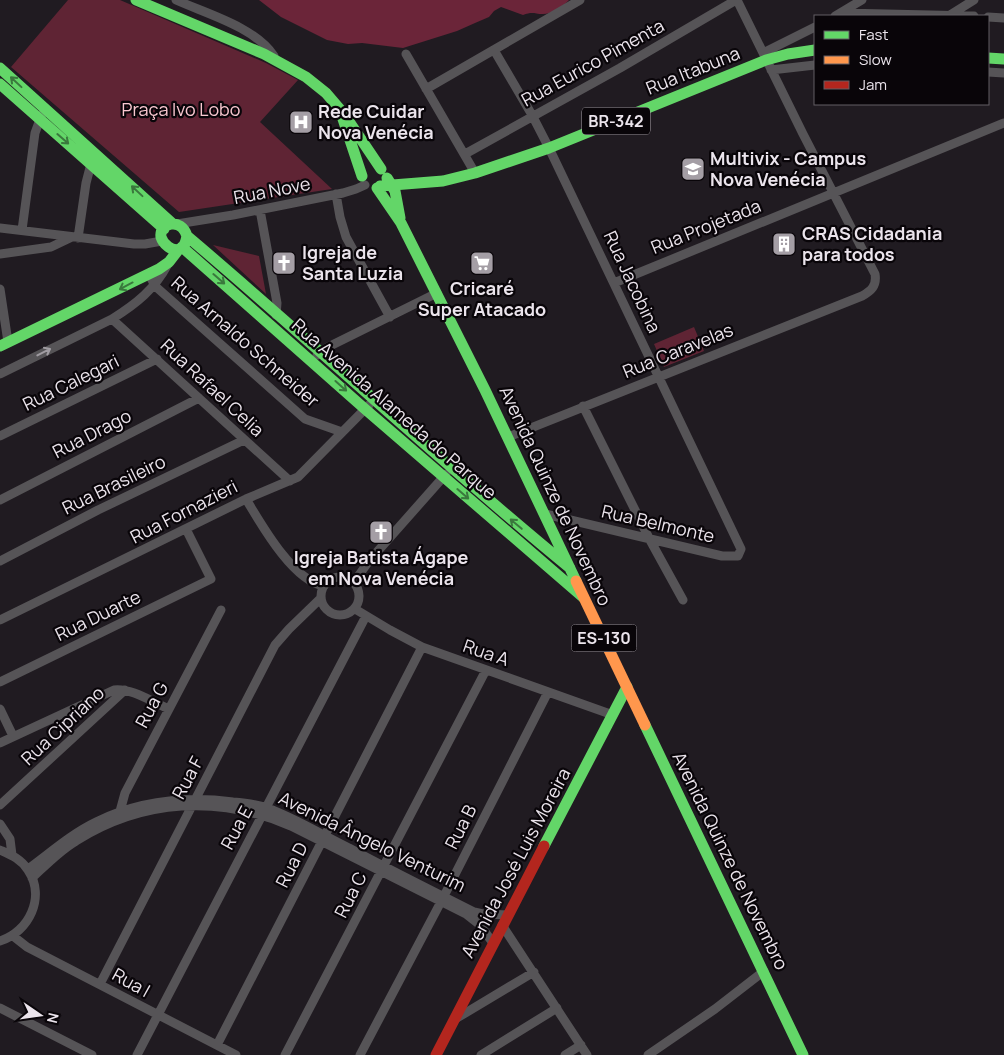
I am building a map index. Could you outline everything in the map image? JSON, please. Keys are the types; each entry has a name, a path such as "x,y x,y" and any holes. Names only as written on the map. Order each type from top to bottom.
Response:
{"street":[{"path":"136,0 276,60 308,78 340,108 355,128 383,179"},
{"path":"176,0 257,38 265,44 276,60"},
{"path":"426,89 580,0"},
{"path":"737,0 833,192"},
{"name":"Rua Eurico Pimenta","path":"465,154 532,115 620,68 737,0"},
{"path":"838,14 862,0"},
{"path":"838,14 950,15 974,0"},
{"path":"989,17 1004,18"},
{"path":"767,61 814,28"},
{"name":"Rua Jacobina","path":"494,50 550,148 734,532"},
{"name":"Rua Itabuna","path":"414,184 438,182 550,148 767,61 788,54 814,50"},
{"path":"406,54 475,172"},
{"path":"989,58 1004,59"},
{"path":"767,61 814,65"},
{"path":"0,68 42,114"},
{"path":"989,72 1004,73"},
{"path":"0,84 42,114 171,225 180,225 187,234 374,399 447,472 570,568"},
{"path":"340,108 363,180"},
{"path":"22,230 35,132 42,114"},
{"name":"Rua Projetada","path":"614,283 1004,123"},
{"path":"75,238 93,158"},
{"path":"363,180 364,170 371,166 383,179"},
{"name":"BR-342","path":"363,180 369,188 383,179 414,184"},
{"name":"ES-130","path":"383,179 401,220"},
{"name":"ES-130","path":"383,179 397,197 401,220"},
{"name":"Rua Nove","path":"171,225 202,221 336,194 348,191 363,180"},
{"path":"401,220 403,200 414,184"},
{"name":"Rua Caravelas","path":"508,437 862,296 873,288 876,281 875,274 833,192"},
{"path":"336,194 346,237 390,317"},
{"path":"260,210 278,313 270,324"},
{"name":"Avenida Quinze de Novembro","path":"401,220 508,437 803,1055"},
{"path":"0,374 129,309 155,286 169,262 185,244 187,234 202,221"},
{"path":"169,262 169,252 162,236 171,225"},
{"path":"0,228 134,244 164,244 174,250 181,248"},
{"path":"51,234 51,247"},
{"path":"0,254 51,247 75,238"},
{"name":"Rua Avenida Alameda do Parque","path":"181,248 312,360 365,409 447,472 584,597"},
{"path":"0,289 4,344 98,300 169,262"},
{"path":"149,274 155,286"},
{"name":"Rua Arnaldo Schneider","path":"155,286 305,419 342,432"},
{"path":"312,360 328,347 437,294"},
{"name":"Rua Rafael Celia","path":"112,319 290,481"},
{"name":"Rua Calegari","path":"0,436 156,359"},
{"name":"Rua Drago","path":"0,500 200,398"},
{"name":"Rua Fornazieri","path":"0,620 246,499 290,481 304,472 374,399"},
{"path":"583,406 650,540 683,600"},
{"name":"Rua Brasileiro","path":"0,561 98,510 244,440"},
{"path":"354,582 447,472"},
{"path":"246,499 267,534 284,556 304,577 324,586"},
{"name":"Rua Belmonte","path":"545,514 650,540 736,558 741,549 734,532"},
{"name":"Rua Duarte","path":"0,682 211,579 186,529"},
{"path":"341,577 354,582 359,592 359,598 354,609 344,615 332,613 323,605 321,598 324,586 328,581 341,577"},
{"name":"Rua F","path":"100,984 275,645 321,598"},
{"name":"Rua A","path":"354,609 422,647 613,715"},
{"name":"Rua G","path":"119,816 125,792 221,610"},
{"name":"Rua E","path":"137,1055 366,616"},
{"name":"Rua D","path":"217,1045 422,647"},
{"name":"Rua C","path":"285,1055 486,670"},
{"name":"Avenida José Luis Moreira","path":"436,1055 627,687"},
{"path":"0,743 114,690 125,690 169,709"},
{"name":"Rua Cipriano","path":"0,805 125,690"},
{"name":"Rua B","path":"360,1055 548,692"},
{"path":"0,709 14,736"},
{"name":"Avenida Ângelo Venturim","path":"30,873 73,835 95,823 154,803 232,802 264,811 442,899 474,912 508,915"},
{"path":"0,824 10,839 12,855"},
{"path":"0,850 12,855 30,873 35,890 35,903 31,916 24,927 12,936 0,941"},
{"name":"Avenida Ângelo Venturim","path":"442,899 473,919 493,943"},
{"path":"502,925 587,1055"},
{"name":"Rua I","path":"12,936 26,947 236,1055"},
{"path":"648,1055 715,1009 764,971"},
{"path":"454,1019 534,972"},
{"path":"0,1008 92,1055"},
{"path":"481,1055 556,1008"},
{"path":"565,1055 580,1045"}],"green space":[{"name":"Praça Ivo Lobo","path":"68,0 120,0 266,63 298,80 260,122 332,189 179,212 11,67"},
{"path":"213,245 259,256 266,294"},
{"path":"694,327 704,351 664,367 654,344"}],"shaded area":[{"path":"259,0 569,0 550,13 543,14 531,13 523,15 501,7 489,17 457,31 403,48 362,43 348,44 327,40 281,17"}],"traffic: fast":[{"path":"136,0 264,54 306,77 326,93 344,114 381,169"},
{"path":"380,186 443,181 475,173 549,148 766,60 814,50"},
{"path":"989,58 1004,59"},
{"path":"0,68 173,224"},
{"path":"0,84 164,229"},
{"path":"343,119 362,176"},
{"path":"387,178 395,191 400,218"},
{"path":"377,188 401,223 485,390 576,581"},
{"path":"187,236 183,247 177,250 168,247 161,237 161,232 163,228 171,224 180,226 187,236 473,486 570,568"},
{"path":"182,247 365,409 583,597"},
{"path":"0,346 159,269 169,262 179,249"},
{"path":"544,846 627,687"},
{"path":"645,725 803,1055"}],"traffic: slow":[{"path":"576,581 645,725"}],"traffic: jam":[{"path":"436,1055 544,846"}],"place":[{"name":"Rede Cuidar Nova Venécia","path":"301,122"},
{"name":"Multivix - Campus Nova Venécia","path":"693,169"},
{"name":"CRAS Cidadania para todos","path":"784,244"},
{"name":"Igreja de Santa Luzia","path":"284,263"},
{"name":"Cricaré Super Atacado","path":"482,263"},
{"name":"Igreja Batista Ágape em Nova Venécia","path":"381,532"}]}
